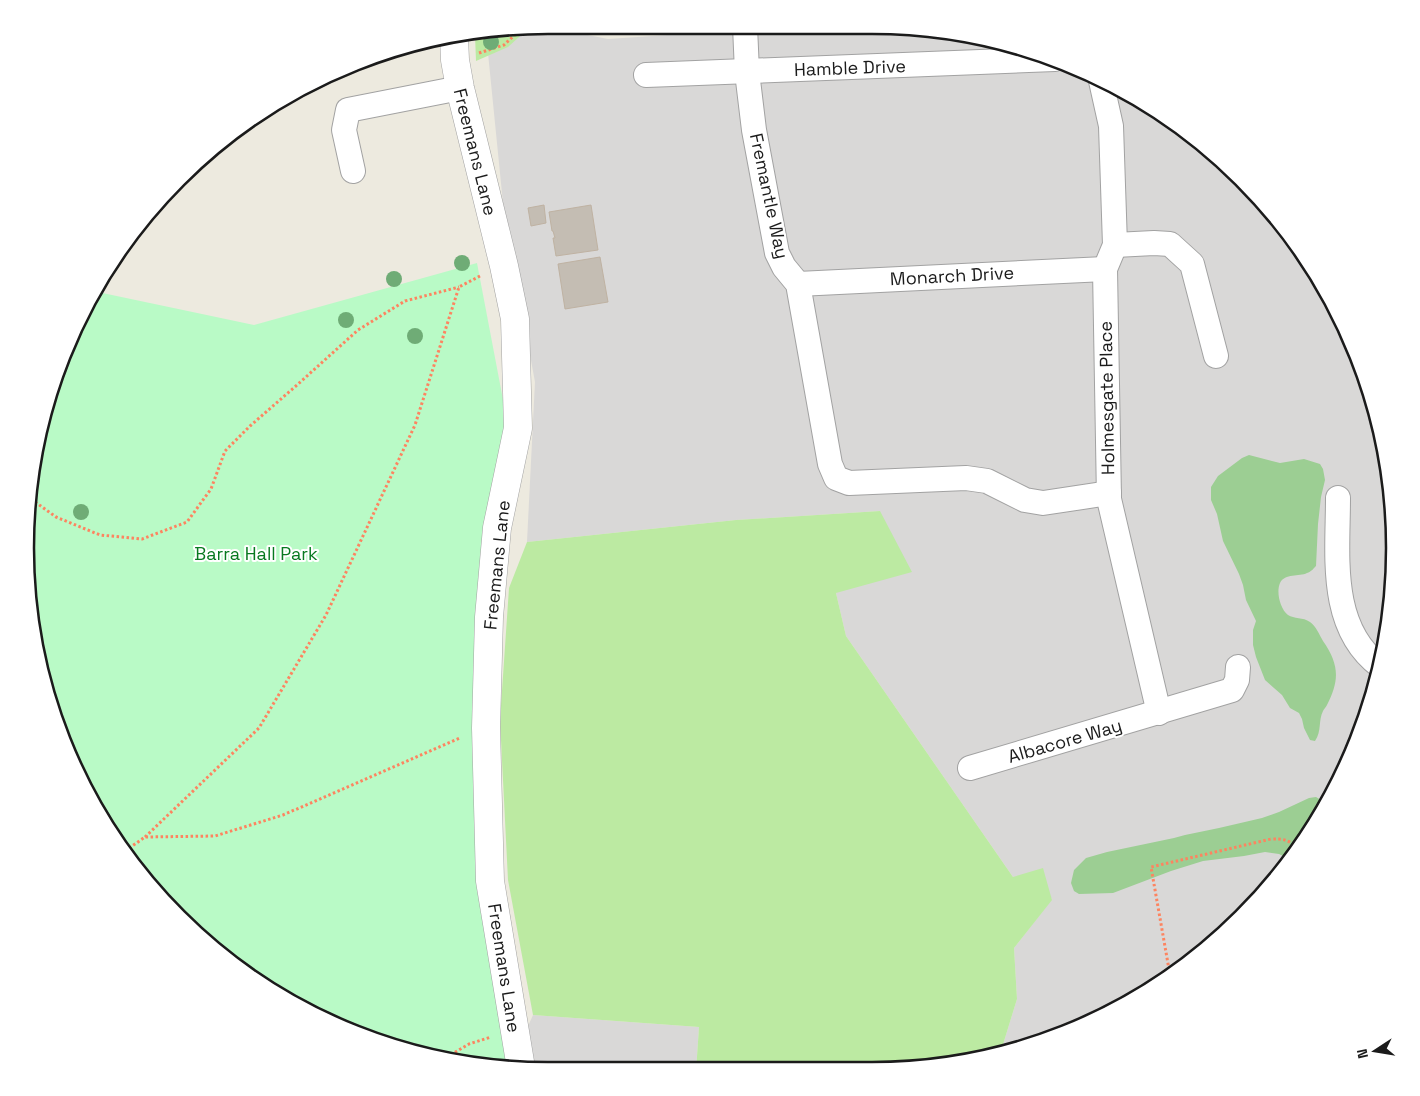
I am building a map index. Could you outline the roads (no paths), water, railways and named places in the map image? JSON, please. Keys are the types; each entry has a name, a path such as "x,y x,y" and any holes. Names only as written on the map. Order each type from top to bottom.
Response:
{"street":[{"name":"Fremantle Way","path":"746,34 754,130 777,253 784,267 798,284 830,464 836,478 849,483 966,478 986,481 1025,500 1043,503 1108,493"},
{"name":"Freemans Lane","path":"454,43 460,88 504,266 515,319 518,428 497,528 489,617 486,728 490,881 520,1061"},
{"name":"Hamble Drive","path":"646,75 1036,61"},
{"path":"354,171 344,130 348,110 460,88"},
{"name":"Holmesgate Place","path":"1104,90 1111,126 1115,246 1105,269 1108,493 1159,713"},
{"path":"1115,246 1154,242 1170,244 1192,264 1216,356"},
{"name":"Monarch Drive","path":"798,284 1105,269"},
{"path":"1338,498 1338,578 1343,610 1352,633 1373,660"},
{"name":"Albacore Way","path":"970,768 1232,690 1237,680 1238,667"}],"park label":[{"name":"Barra Hall Park","path":"256,554"}]}
